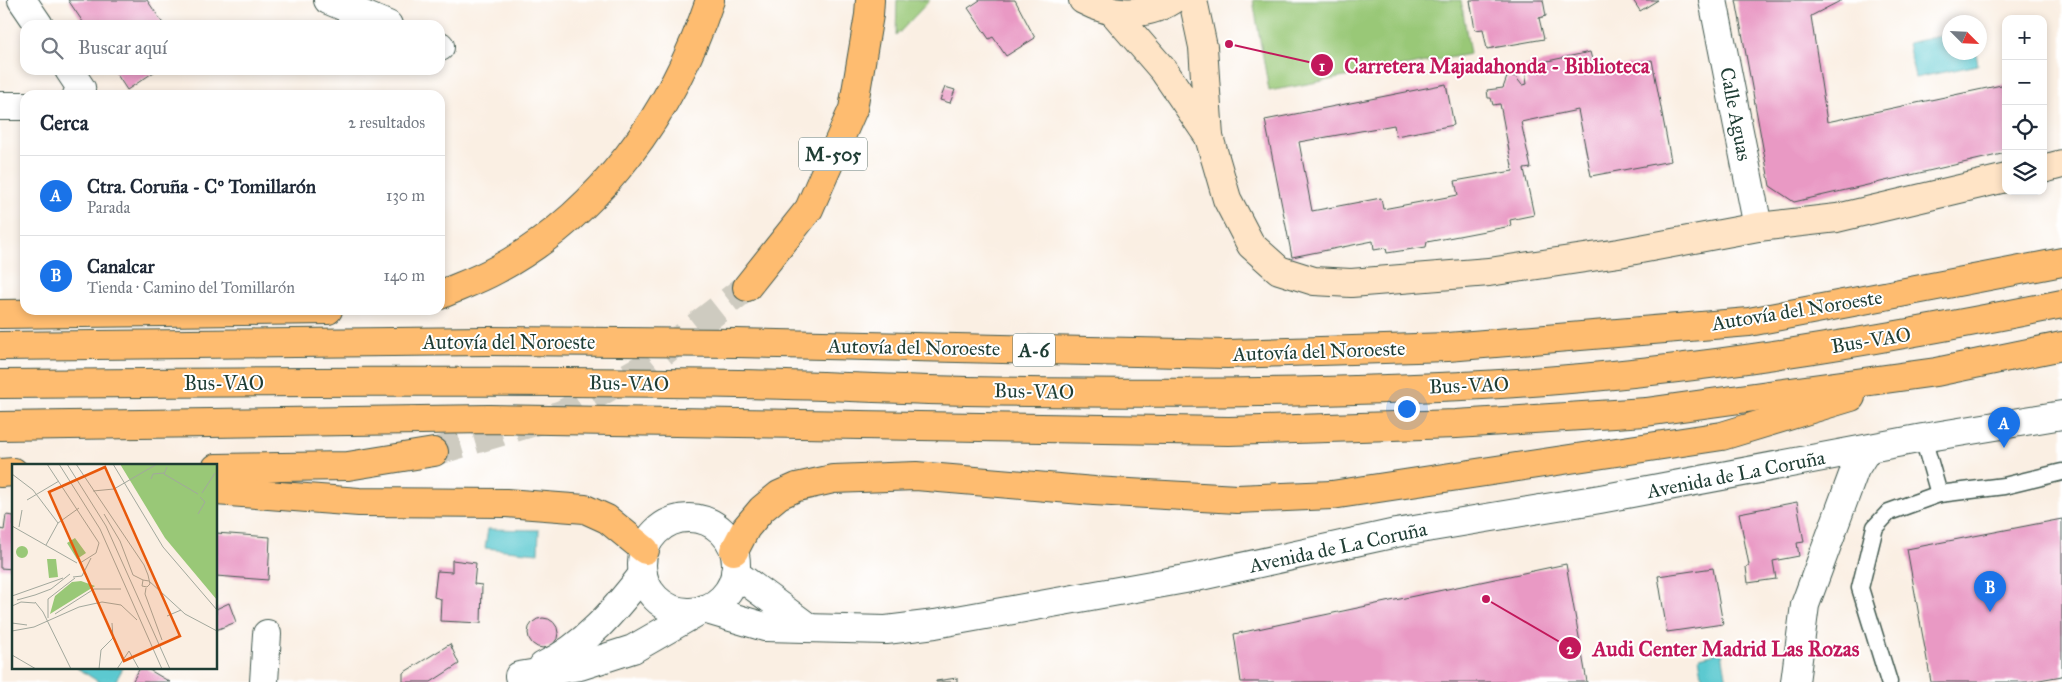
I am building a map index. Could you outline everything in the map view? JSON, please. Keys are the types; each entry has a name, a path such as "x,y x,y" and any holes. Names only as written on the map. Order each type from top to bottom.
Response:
{"highway":[{"path":"445,293 495,270 542,241 582,207 644,135 698,35 710,0"},
{"name":"M-505","path":"747,287 809,209 853,109 870,0"},
{"name":"Autovía del Noroeste","path":"0,346 487,341 736,343 1227,354 1448,347 1749,322 2062,262"},
{"name":"Bus-VAO","path":"0,384 487,381 1076,392 1205,392 1518,383 1753,359 1939,329 2062,304"},
{"path":"0,314 20,314"},
{"path":"0,426 489,419 1249,430 1456,424 1646,412 1936,372 2062,346"},
{"path":"735,562 746,528 762,509 779,495 797,487 832,479 916,476 1094,491 1237,499 1332,495 1722,436 1936,372"},
{"path":"218,468 348,466 434,452"},
{"path":"218,492 359,502 506,503 585,508 607,519 644,562"}],"street":[{"path":"22,0 36,20"},
{"path":"328,0 376,20"},
{"path":"1083,0 1112,12 1138,13 1162,6 1172,0"},
{"path":"1193,0 1203,47 1209,137 1227,199 1251,245 1280,270 1314,281 1351,283 1489,272 1618,253 1758,227 1837,218 2002,179"},
{"name":"Calle Aguas","path":"1713,0 1758,227"},
{"path":"1112,12 1164,71 1209,137"},
{"path":"72,75 81,88 80,90"},
{"path":"0,106 20,106"},
{"path":"2047,168 2062,164"},
{"name":"Avenida de La Coruña","path":"702,610 766,627 808,626 886,630 987,616 1196,577 1396,534 1600,499 1923,438 2062,418"},
{"path":"1795,682 1805,605 1855,469 1867,450"},
{"path":"681,518 698,518 714,524 727,536 735,562 732,585 725,595 633,650 580,666 512,679 555,660 576,646 620,603 644,562 652,535 666,524 681,518"},
{"path":"644,562 654,596 663,604 686,612 702,610"},
{"path":"735,562 808,626"},
{"path":"264,682 267,634"}],"lane":[{"path":"1923,438 1939,494"},
{"path":"1889,682 1860,588 1876,527 1889,512 1939,494 2004,486 2062,472"}],"green space":[{"path":"897,0 930,0 896,36"},
{"path":"1253,0 1461,0 1470,54 1269,91"}],"water":[{"path":"1942,36 1942,60 1977,60 1978,65 1915,78 1908,43"},
{"path":"488,529 539,530 538,553 485,548"},
{"path":"1722,652 1727,682 1703,682 1699,657"},
{"path":"80,670 122,670 115,682 99,682"}],"building":[{"path":"68,0 147,0 161,20 82,20"},
{"path":"980,0 1015,0 1035,38 1006,56 993,37 989,39 968,8"},
{"path":"1470,0 1543,0 1546,16 1539,18 1544,39 1487,49 1483,29 1475,30"},
{"path":"1633,0 1658,0 1640,11"},
{"path":"1736,0 1842,0 1811,16 1827,122 2002,85 2002,154 1794,202 1770,186"},
{"path":"1590,52 1595,71 1652,60 1671,161 1591,176 1578,110 1521,122 1531,168 1524,169 1534,215 1510,220 1511,226 1427,242 1426,247 1387,253 1386,248 1374,250 1373,241 1292,257 1265,120 1446,84 1454,125 1396,136 1394,125 1299,142 1312,211 1381,198 1383,209 1458,195 1455,181 1513,171 1500,104 1493,105 1491,98 1488,98 1487,90 1503,88 1507,77 1515,76 1522,85 1527,84 1524,66"},
{"path":"117,75 150,75 127,90"},
{"path":"945,87 955,90 950,103 940,100"},
{"path":"1797,502 1804,542 1797,543 1799,556 1773,561 1776,579 1748,583 1746,567 1749,565 1739,513"},
{"path":"6,515 12,516 12,569 0,568 0,529 4,530"},
{"path":"2062,519 2062,676 2028,682 1931,682 1907,549"},
{"path":"218,533 270,537 268,580 218,576"},
{"path":"452,560 476,563 474,584 482,585 481,623 440,621 441,599 434,597 437,571 452,572"},
{"path":"1566,564 1587,682 1241,682 1234,634"},
{"path":"1713,568 1723,624 1667,632 1658,576"},
{"path":"229,603 236,622 218,629 218,608"},
{"path":"543,618 549,619 557,627 557,639 549,647 543,648 537,647 529,639 528,633 529,627 537,619"},
{"path":"450,644 459,664 431,682 403,682 403,673"},
{"path":"139,670 149,670 170,682 132,682"},
{"path":"957,678 957,682 936,682 936,681"}],"tunnel":[{"path":"434,452 562,414 643,368 747,287"}],"place":[{"name":"Carretera Majadahonda - Biblioteca","path":"1229,44"},
{"name":"Ctra. Coruña - Cº Tomillarón","path":"2004,448"},
{"name":"Audi Center Madrid Las Rozas","path":"1486,599"},
{"name":"Canalcar","path":"1990,612"}]}
